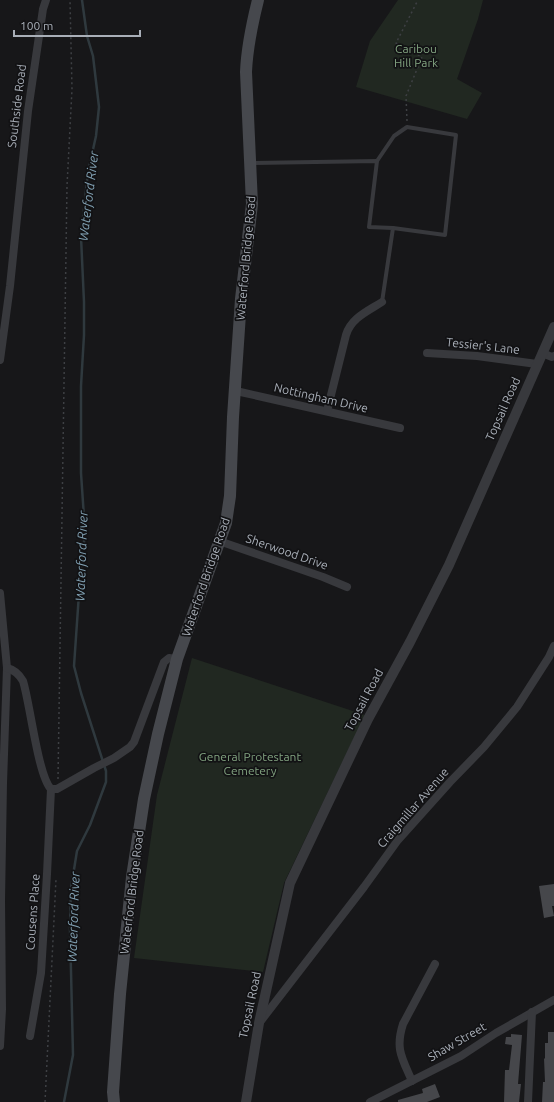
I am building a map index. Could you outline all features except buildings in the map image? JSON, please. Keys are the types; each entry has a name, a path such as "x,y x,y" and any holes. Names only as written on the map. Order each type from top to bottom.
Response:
{"main road":[{"name":"Waterford Bridge Road","path":"114,1102 113,1092 120,994 136,851 144,799 158,734 177,659 226,523 230,496 233,416 236,391 241,299 252,204 246,60 249,38 258,0"}],"street":[{"name":"Southside Road","path":"0,360 10,286 28,104 42,16 46,0"},
{"path":"327,411 349,326 382,302"},
{"name":"Topsail Road","path":"246,1102 259,1023 290,883 368,719 410,642 449,565 554,327"},
{"name":"Tessier's Lane","path":"427,353 477,356 537,364"},
{"path":"542,353 552,357 554,356"},
{"name":"Nottingham Drive","path":"236,391 400,428"},
{"name":"Sherwood Drive","path":"219,541 323,577 347,587"},
{"path":"0,593 7,668 2,783 2,1009 0,1046"},
{"name":"Craigmillar Avenue","path":"259,1023 364,887 398,840 484,747 517,706 549,657 554,646"},
{"path":"7,668 14,669 23,681 41,764 47,783 51,788 57,789 124,752 134,742 164,662 169,658 177,659"},
{"name":"Cousens Place","path":"30,1036 41,973 51,788"},
{"path":"412,1081 398,1043 403,1024 435,964"},
{"name":"Shaw Street","path":"370,1102 461,1056 554,1000"},
{"path":"528,1102 532,1012"}],"lane":[{"path":"407,127 456,135 445,236 393,228 369,227 377,161 394,136 407,127"},
{"path":"250,163 377,161"},
{"path":"382,302 393,228"}],"path":[{"path":"58,779 66,194 72,89 70,0"},
{"path":"407,127 406,96 422,57 396,43 418,0"},
{"path":"45,1102 56,875"}],"green space":[{"name":"Caribou Hill Park","path":"398,0 483,0 457,79 482,93 467,119 356,87 370,41"},
{"name":"General Protestant Cemetery","path":"192,658 365,715 284,883 263,972 134,958 157,795"}],"waterway":[{"name":"Waterford River","path":"64,1102 73,1055 70,929 71,888 77,851 90,825 106,782 106,771 74,666 85,532 81,473 81,386 84,335 81,237 88,172 96,136 99,107 93,56 87,36 82,0"}]}
